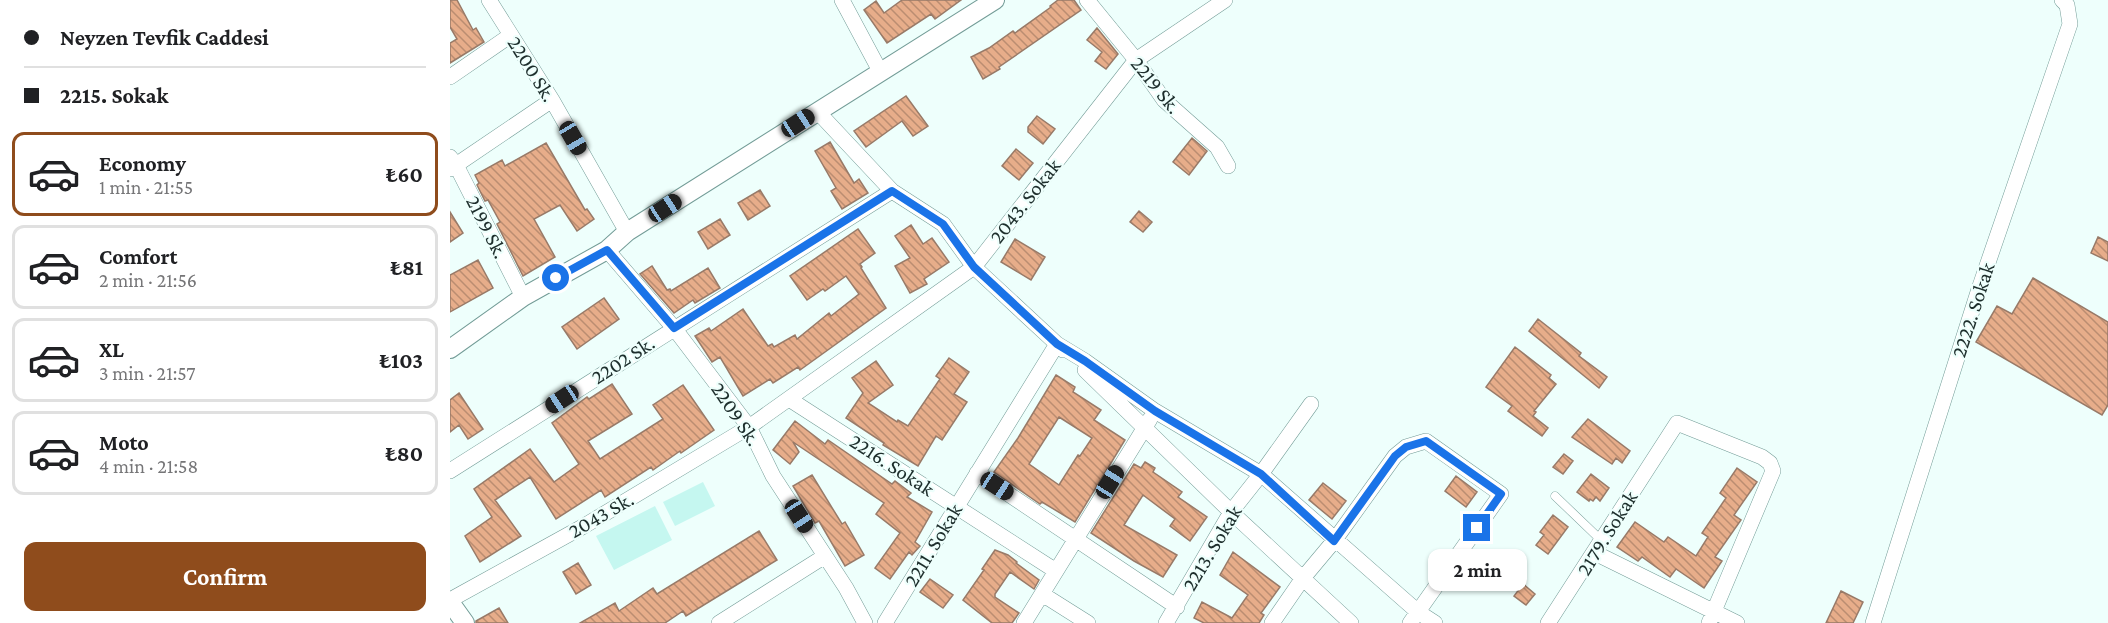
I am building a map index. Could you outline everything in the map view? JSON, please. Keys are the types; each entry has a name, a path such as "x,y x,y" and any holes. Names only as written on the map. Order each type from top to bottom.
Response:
{"street":[{"name":"2200 Sk.","path":"489,0 552,100 627,232"},
{"path":"842,0 880,72"},
{"path":"450,349 523,297 607,250 627,232 995,0"},
{"name":"2219 Sk.","path":"1087,0 1136,60 1164,100 1217,147 1228,166"},
{"name":"2043. Sokak","path":"749,426 974,267 1136,60 1225,0"},
{"name":"2222. Sokak","path":"1873,623 1978,289 2070,24 2067,4 2062,0"},
{"path":"450,77 512,35"},
{"path":"452,164 552,100"},
{"path":"817,111 892,191 943,224 974,267 1351,623"},
{"name":"2199 Sk.","path":"452,164 523,297"},
{"name":"2202 Sk.","path":"450,471 892,191"},
{"name":"2209 Sk.","path":"607,250 674,328 749,426 773,476 846,588 865,623"},
{"path":"1057,344 1155,411 1261,474 1414,618 1435,623"},
{"name":"2211. Sokak","path":"885,623 1057,344"},
{"name":"2216. Sokak","path":"789,399 1056,571"},
{"name":"2213. Sokak","path":"1166,623 1231,512 1311,404"},
{"path":"1024,623 1155,411"},
{"name":"2179. Sokak","path":"1548,623 1677,423 1761,457 1770,463 1773,471 1712,618"},
{"name":"2043 Sk.","path":"450,601 584,526 749,426"},
{"path":"1272,623 1395,456 1406,447 1426,441 1501,494 1414,618"},
{"path":"977,472 1177,607"},
{"path":"1598,547 1712,618 1737,623"},
{"path":"719,623 825,555"},
{"path":"1042,594 1088,623"},
{"path":"450,601 465,623"}],"lane":[{"path":"1555,496 1598,547"}],"shaded area":[{"path":"703,482 715,506 675,526 663,502"},
{"path":"655,506 672,540 614,570 596,536"}],"building":[{"path":"450,0 457,0 473,30 476,28 484,42 450,63 450,43 457,39 450,27"},
{"path":"902,0 961,0 935,19 931,14 887,43 864,10 876,1 884,13"},
{"path":"1058,0 1074,0 1081,10 983,79 971,57 989,48 1013,31 1015,33"},
{"path":"1097,28 1118,54 1106,69 1095,61 1102,52 1087,40"},
{"path":"906,96 928,126 913,136 902,121 866,147 854,131"},
{"path":"1037,116 1055,129 1043,144 1028,132 1028,127"},
{"path":"1192,138 1207,151 1189,175 1173,162"},
{"path":"830,142 854,183 859,179 868,193 842,209 831,191 836,188 815,151"},
{"path":"546,143 585,210 587,209 594,219 577,231 560,205 534,219 555,257 523,276 497,224 500,222 477,185 479,183 475,175 502,160 505,166"},
{"path":"1016,149 1033,163 1019,180 1002,166"},
{"path":"760,190 770,206 748,220 738,203"},
{"path":"1139,211 1152,222 1143,232 1130,222"},
{"path":"450,212 463,233 450,242"},
{"path":"720,219 730,235 708,249 698,232"},
{"path":"911,225 923,244 932,238 949,262 924,279 927,284 910,293 895,266 910,258 895,236"},
{"path":"858,229 875,253 860,264 861,268 886,308 800,370 798,367 773,383 770,379 743,396 720,357 712,362 695,336 709,328 711,331 743,309 768,346 772,344 774,347 795,335 797,339 829,313 831,316 859,294 846,276 807,300 790,276"},
{"path":"2098,237 2108,242 2108,261 2091,253"},
{"path":"1015,239 1045,257 1031,280 1001,262"},
{"path":"478,260 493,288 450,312 450,275"},
{"path":"652,266 667,290 671,291 708,268 720,288 695,303 693,300 674,313 640,274"},
{"path":"2033,278 2108,322 2108,405 2102,415 1976,342 1997,306 2012,314"},
{"path":"604,298 619,319 577,349 562,327"},
{"path":"1538,319 1581,353 1579,356 1607,377 1599,388 1529,331"},
{"path":"1515,347 1551,375 1549,378 1556,384 1534,411 1536,412 1533,416 1548,428 1542,436 1508,411 1512,406 1486,387"},
{"path":"949,358 969,372 954,394 967,402 942,440 936,436 918,466 883,445 884,443 846,418 863,393 852,378 876,361 893,385 868,403 897,422 898,420 908,426 940,379 936,376"},
{"path":"1056,375 1075,387 1073,392 1101,410 1094,420 1125,440 1075,522 1042,502 1040,504 994,472 1018,438","holes":["1059,417 1092,438 1059,485 1029,464"]},
{"path":"612,384 632,414 588,441 600,459 663,419 653,405 683,385 714,430 653,470 651,467 605,497 601,490 556,519 530,477 495,500 521,536 480,562 465,536 492,517 474,489 530,449 554,482 579,464 552,423 587,397 589,399"},
{"path":"459,393 483,429 468,439 459,425 450,432 450,400"},
{"path":"1588,419 1630,451 1622,463 1616,458 1612,464 1572,437"},
{"path":"795,421 825,444 828,440 892,484 895,481 911,493 907,497 932,512 915,542 920,546 912,555 909,552 890,579 875,568 900,533 876,514 884,503 793,442 799,452 790,464 773,450"},
{"path":"1564,454 1573,461 1563,474 1553,467"},
{"path":"1145,462 1155,468 1153,472 1182,492 1178,497 1207,517 1190,541 1170,526 1175,519 1143,495 1124,525 1177,555 1163,577 1091,533 1134,464 1141,468"},
{"path":"1737,468 1757,482 1734,515 1741,520 1715,557 1722,561 1704,588 1676,569 1670,577 1642,557 1638,561 1617,547 1635,522 1664,542 1668,537 1696,556 1708,537 1702,533 1726,498 1720,493"},
{"path":"1591,474 1609,488 1600,501 1596,497 1593,501 1590,499 1589,501 1577,492"},
{"path":"812,475 842,524 845,522 864,555 845,566 819,521 815,523 793,486"},
{"path":"1456,476 1477,492 1466,507 1445,491"},
{"path":"1323,483 1346,501 1332,519 1309,500"},
{"path":"1553,515 1568,527 1548,554 1536,545 1544,535 1540,532"},
{"path":"759,531 777,560 686,616 683,611 665,623 580,623 615,603 619,611 653,588 657,594"},
{"path":"995,550 1008,555 1039,580 1034,589 1010,572 995,594 995,597 1019,613 1012,623 992,623 963,600"},
{"path":"1233,552 1280,587 1261,613 1264,615 1259,623 1204,623 1194,618 1202,602 1232,618 1248,595 1220,575"},
{"path":"578,563 591,585 576,594 563,572"},
{"path":"930,579 953,595 943,608 920,592"},
{"path":"1523,584 1535,594 1526,605 1514,596"},
{"path":"1841,591 1863,602 1853,623 1826,623"},
{"path":"499,608 508,623 476,623 476,621"}],"route":[{"path":"556,278 607,250 674,328 892,191 943,224 974,267 1057,344 1155,411 1261,474 1334,541 1395,456 1406,447 1426,441 1501,494 1477,528"}]}
